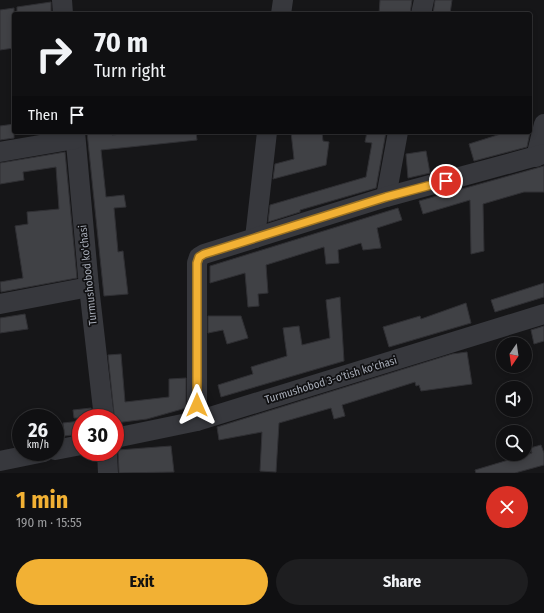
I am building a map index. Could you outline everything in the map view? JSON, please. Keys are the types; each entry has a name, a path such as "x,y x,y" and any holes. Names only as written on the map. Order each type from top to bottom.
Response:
{"street":[{"path":"62,0 64,12"},
{"path":"281,12 283,0"},
{"path":"421,12 424,0"},
{"path":"197,421 197,263 199,257 204,254 386,197 540,155 544,124"},
{"path":"255,238 267,134"},
{"path":"386,197 398,134"},
{"path":"0,152 75,135"},
{"name":"Turmushobod ko'chasi","path":"75,135 89,287 103,409"},
{"path":"0,304 89,287"},
{"name":"Turmushobod 3-o'tish ko'chasi","path":"124,436 197,421 544,314"},
{"path":"0,461 12,459"},
{"path":"107,461 108,473"}],"building":[{"path":"380,0 412,0 410,12 379,12"},
{"path":"435,0 452,0 450,12 433,12"},
{"path":"51,2 51,12 17,12 17,7"},
{"path":"14,8 14,12 12,12 12,48 0,50 0,10"},
{"path":"12,124 12,134 14,134 14,138 0,140 0,126"},
{"path":"87,134 196,134 197,140 101,150 106,197 124,195 126,207 114,208 118,252 123,251 128,294 104,296"},
{"path":"291,134 322,134 323,141 329,142 326,165 273,179 275,164 294,159"},
{"path":"367,134 386,134 376,188 300,210 300,212 268,222 270,205 366,177 372,143 365,142"},
{"path":"501,134 530,134 527,147 474,161 469,144"},
{"path":"426,151 430,173 408,178 406,154"},
{"path":"65,152 77,278 1,292 0,282 23,278 15,226 28,224 27,212 59,209 56,167 23,172 24,180 0,184 0,163"},
{"path":"544,166 544,192 524,192 483,204 484,251 471,254 470,200 423,214 419,201"},
{"path":"398,208 402,220 377,228 381,248 363,250 361,243 338,250 339,263 326,264 324,247 266,265 268,293 258,294 259,306 248,307 245,273 210,283 210,266"},
{"path":"544,283 544,297 495,312 491,300"},
{"path":"340,297 344,361 221,397 218,385 253,374 251,367 287,356 283,328 299,326 302,345 330,338 326,300"},
{"path":"466,303 471,323 389,347 383,327 420,316 421,319"},
{"path":"25,314 28,329 0,333 0,318"},
{"path":"208,316 241,316 248,338 227,344 223,330 208,333"},
{"path":"544,326 544,341 534,344 531,330"},
{"path":"467,352 472,384 421,391 419,385 416,386 415,382 342,405 345,416 334,419 331,408 279,423 276,472 260,471 262,432 219,440 217,427 452,354"},
{"path":"121,354 125,402 169,397 169,379 186,378 186,408 147,419 124,422 124,409 114,409 108,355"},
{"path":"72,422 72,435 64,436 64,423"},
{"path":"541,445 544,453 544,465 515,473 476,473 475,470 505,461 532,461 532,447"},
{"path":"171,446 174,472 119,473 118,461 124,461 124,450"}],"route":[{"path":"197,405 197,263 199,257 204,254 386,197 446,181"}]}
